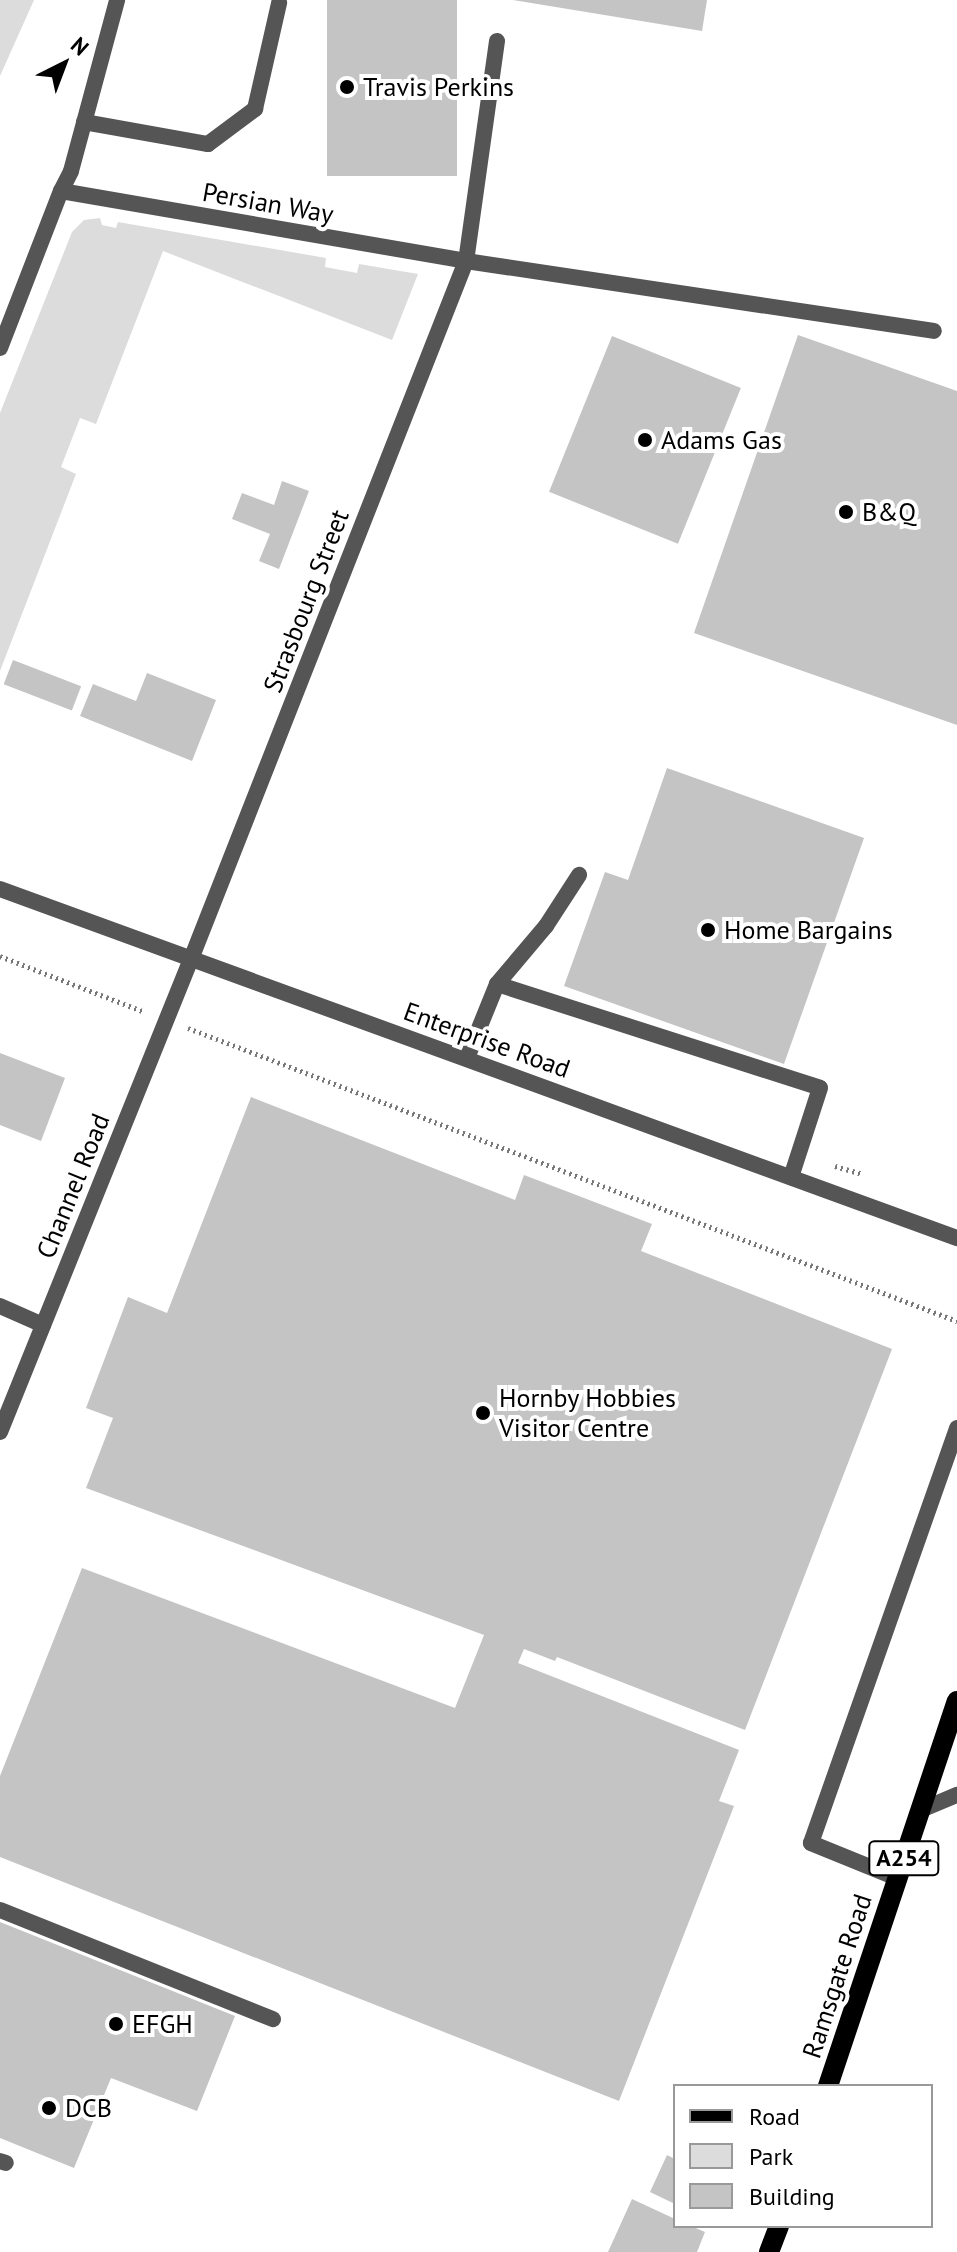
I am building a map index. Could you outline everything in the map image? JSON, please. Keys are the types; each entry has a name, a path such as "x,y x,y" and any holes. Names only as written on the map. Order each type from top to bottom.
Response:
{"main road":[{"name":"Ramsgate Road","path":"829,2084 957,1701"},
{"path":"769,2252 778,2228"}],"street":[{"path":"0,348 71,171 117,0"},
{"path":"84,122 208,144 255,109 279,3"},
{"name":"Strasbourg Street","path":"191,959 466,261 497,41"},
{"name":"Persian Way","path":"61,191 466,261 934,331"},
{"path":"467,1058 497,984 546,926 579,875"},
{"name":"Enterprise Road","path":"0,889 957,1238"},
{"name":"Channel Road","path":"0,1432 191,959"},
{"path":"497,984 820,1088 791,1177"},
{"path":"0,1306 43,1325"},
{"path":"897,1878 811,1843 957,1428"},
{"path":"921,1810 957,1795"},
{"path":"0,1910 273,2019"}],"path":[{"path":"0,956 957,1321"}],"green space":[{"path":"0,0 34,0 0,76"},
{"path":"100,218 102,225 116,228 118,222 326,258 325,267 357,273 359,264 418,274 392,340 163,251 96,424 80,418 61,467 76,474 0,671 0,413 72,232 84,220"}],"building":[{"path":"327,0 457,0 457,176 327,176"},
{"path":"513,0 707,0 702,31"},
{"name":"B&Q","path":"798,335 957,391 957,725 694,633"},
{"name":"Adams Gas","path":"612,336 741,388 678,544 549,492"},
{"path":"282,481 309,491 279,569 259,561 270,534 232,519 242,493 274,505"},
{"path":"13,660 81,686 72,710 4,684"},
{"path":"147,673 216,700 192,761 80,716 93,684 136,701"},
{"name":"Home Bargains","path":"667,768 864,838 784,1064 564,986 605,872 628,880"},
{"path":"0,1053 65,1078 41,1141 0,1125"},
{"path":"251,1097 515,1200 524,1175 652,1224 641,1251 892,1349 745,1730 557,1657 555,1661 524,1649 518,1663 739,1750 719,1801 734,1806 619,2101 0,1857 0,1776 82,1568 455,1708 484,1635 86,1488 113,1418 86,1408 128,1297 167,1313"},
{"name":"EFGH","path":"0,1922 235,2016 197,2111 111,2078 74,2168 0,2138"},
{"path":"667,2155 673,2158 673,2203 650,2192"},
{"path":"632,2199 673,2218 673,2228 696,2228 705,2232 697,2252 608,2252"}],"place":[{"name":"Travis Perkins","path":"347,87"},
{"name":"Adams Gas","path":"645,440"},
{"name":"B&Q","path":"846,512"},
{"name":"Home Bargains","path":"708,930"},
{"name":"Hornby Hobbies Visitor Centre","path":"483,1413"},
{"name":"EFGH","path":"116,2024"},
{"name":"DCB","path":"49,2108"}]}
